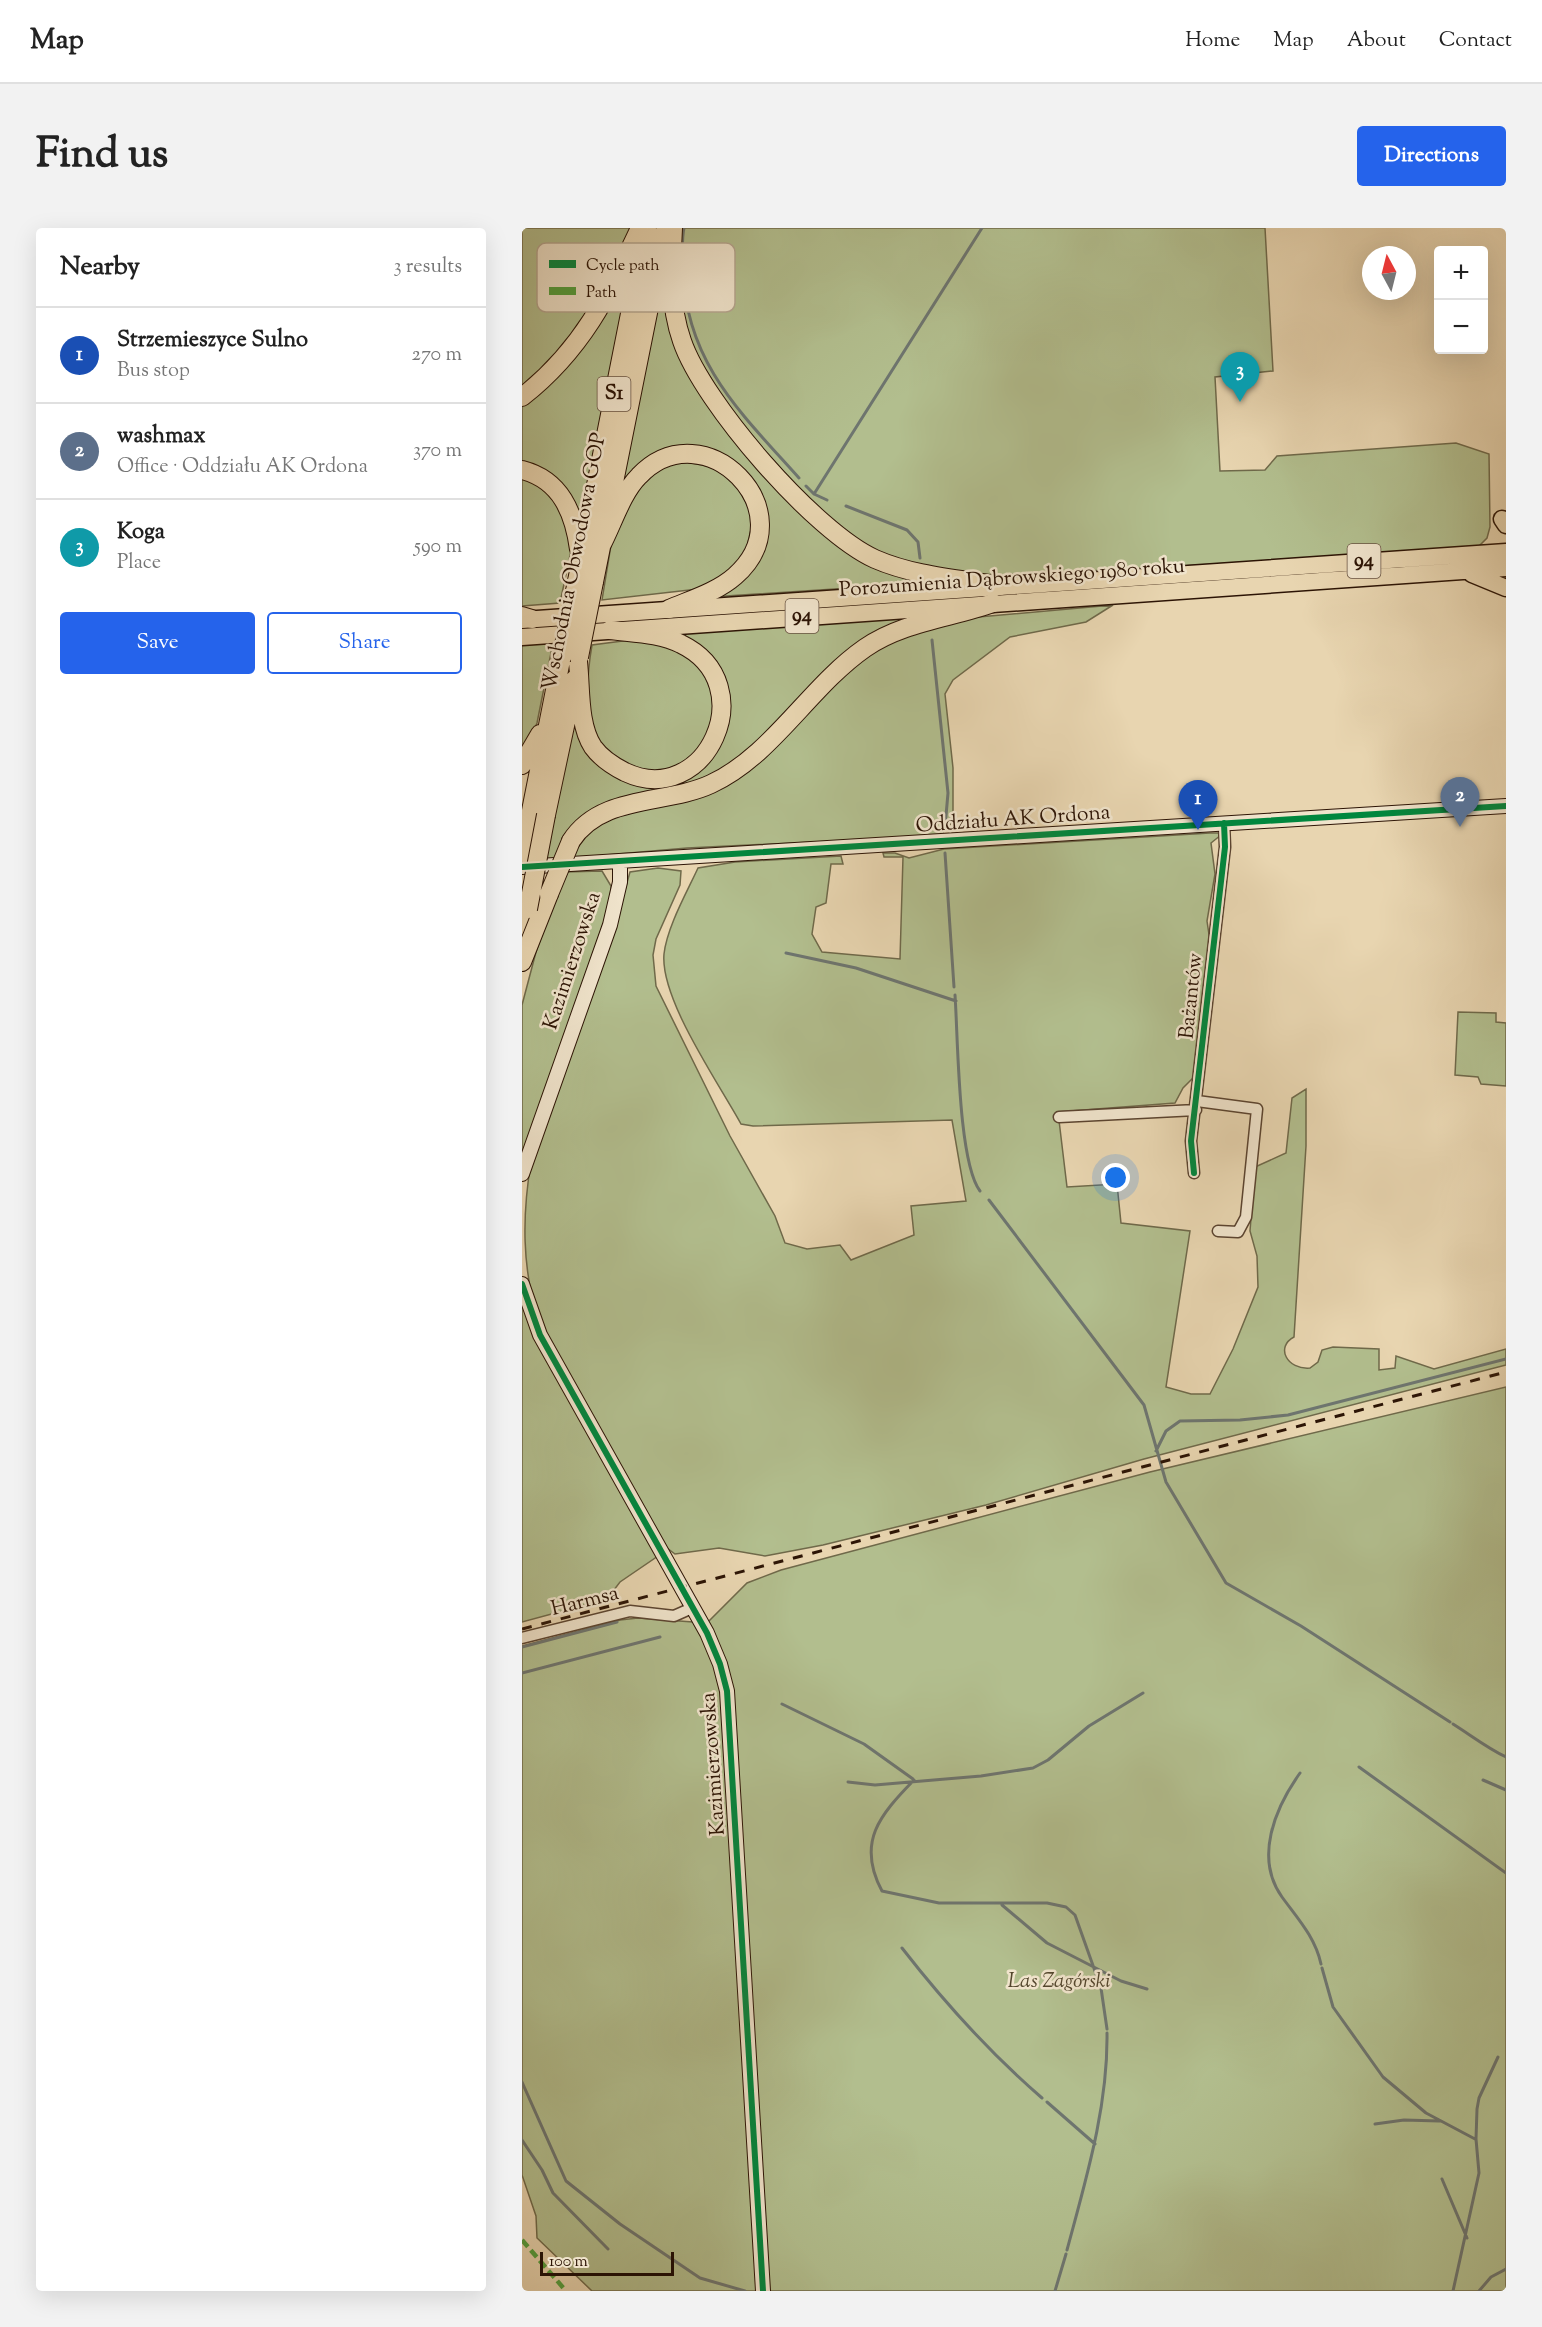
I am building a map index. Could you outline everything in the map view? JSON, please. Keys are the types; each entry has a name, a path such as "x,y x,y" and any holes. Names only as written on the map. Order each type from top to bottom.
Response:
{"highway":[{"path":"633,243 640,228"},
{"name":"Wschodnia Obwodowa GOP","path":"644,243 647,228"},
{"name":"Wschodnia Obwodowa GOP","path":"662,243 665,228"},
{"path":"672,243 673,228"},
{"path":"522,397 563,360 585,333 598,312"},
{"name":"Wschodnia Obwodowa GOP","path":"586,581 581,560 630,312"},
{"name":"Wschodnia Obwodowa GOP","path":"522,856 539,814 573,660 586,581 602,544 648,312"},
{"path":"674,312 682,342 694,371 718,407 804,506 839,537 876,559 997,595"},
{"path":"602,544 632,484 647,468 658,462 689,455 710,457 728,465 742,477 753,492 759,517 758,537 747,563 729,581 669,609"},
{"path":"522,470 548,483 567,503 574,522 581,560"},
{"path":"522,962 571,841 581,828 594,819 634,802 700,789 731,773 777,732 829,677 872,643 997,595"},
{"path":"573,660 587,735 593,747 614,766 638,777 662,778 682,772 706,752 720,730 722,719 719,687 708,664 692,650 669,639 610,630"},
{"name":"Wschodnia Obwodowa GOP","path":"522,940 528,909 551,711 573,660"},
{"path":"522,765 551,711"}],"main road":[{"name":"Porozumienia Dąbrowskiego 1980 roku","path":"522,637 997,595 1506,562"},
{"name":"Porozumienia Dąbrowskiego 1980 roku","path":"525,618 1465,571 1506,562"},
{"path":"1465,571 1506,588"}],"street":[{"name":"Oddziału AK Ordona","path":"522,867 1506,806"},
{"name":"Bażantów","path":"1194,1173 1191,1141 1224,853 1224,823"},
{"name":"Kazimierzowska","path":"522,1174 613,916 620,882 620,861"},
{"path":"1059,1117 1196,1105 1257,1109 1246,1217 1238,1232 1218,1231"},
{"name":"Kazimierzowska","path":"522,1284 540,1335 707,1633 720,1664 727,1691 763,2291"},
{"name":"Harmsa","path":"522,1638 630,1611 674,1616 692,1608"}],"green space":[{"path":"522,228 633,228 626,243 537,243 537,312 591,312 549,364 522,387"},
{"path":"676,228 1265,228 1273,371 1215,377 1220,471 1265,470 1277,456 1456,443 1489,454 1490,527 1487,538 1478,547 1152,568 998,575 964,573 914,565 868,548 814,507 740,425 684,335 682,312 735,312 735,243 677,243"},
{"path":"590,312 624,312 583,522 522,464 522,405"},
{"path":"656,312 670,312 671,320 791,501 910,576 911,584 711,597 750,571 753,482 747,474 726,457 689,449 620,495"},
{"path":"681,461 728,470 754,517 744,559 707,588 602,600 613,533 647,474"},
{"path":"522,475 530,477 561,507 572,546 560,603 522,606"},
{"path":"1113,605 1086,622 1010,637 953,680 945,694 953,768 953,821 940,836 687,848 571,858 580,839 600,823 623,813 696,795 885,642 967,618"},
{"path":"919,616 887,628 749,753 711,777 624,800 554,859 546,859 576,710 629,780 708,761 722,742 728,724 729,702 725,679 720,669 703,648 666,632"},
{"path":"638,639 661,642 699,662 718,706 698,756 658,774 617,761 605,752 597,740 589,709 588,675 592,645"},
{"path":"553,643 537,723 522,758 522,645"},
{"path":"1221,833 1221,835 1211,843 1215,874 1207,921 1211,948 1197,1074 1183,1088 1175,1103 1058,1112 1067,1187 1117,1184 1121,1223 1190,1231 1166,1387 1191,1394 1210,1394 1233,1349 1258,1287 1257,1256 1250,1231 1255,1167 1286,1153 1292,1098 1306,1089 1306,1146 1294,1337 1285,1346 1286,1357 1295,1365 1310,1368 1318,1362 1322,1350 1333,1347 1379,1349 1379,1370 1395,1368 1396,1356 1434,1369 1506,1349 1506,1365 1144,1459 986,1505 823,1545 765,1556 719,1548 675,1554 667,1548 538,1320 526,1261 526,1202 531,1162 616,922 630,872 658,868 681,871 680,885 656,939 653,955 656,986 730,1136 775,1216 785,1243 807,1249 840,1245 851,1260 914,1235 911,1206 966,1201 952,1120 753,1126 741,1124 692,1040 671,994 665,973 664,954 669,933 698,868 735,862 841,856 843,864 831,864 826,903 816,907 812,934 822,952 900,959 903,857 884,857 883,853 895,853 909,858 944,849"},
{"path":"602,871 611,886 610,904 522,1160 522,1005 536,952 564,872"},
{"path":"1458,1012 1496,1013 1496,1022 1506,1023 1506,1086 1481,1084 1478,1077 1455,1075"},
{"path":"522,1301 658,1556 620,1582 607,1599 522,1622"},
{"name":"Las Zagórski","path":"1506,1387 1506,2291 769,2291 736,1745 707,1623 747,1583 781,1570 1150,1472"},
{"path":"638,1618 693,1622 712,1655 722,1693 757,2291 592,2291 537,2238 536,2216 522,2175 522,1646 620,1620"}],"waterway":[{"path":"682,243 684,228"},
{"path":"827,500 814,494 982,228"},
{"path":"688,312 694,333 720,384 757,431 799,478"},
{"path":"806,486 814,494"},
{"path":"846,506 907,530 918,542 920,558"},
{"path":"932,640 948,793 945,827"},
{"path":"945,853 954,987"},
{"path":"786,953 856,968 956,1001"},
{"path":"955,995 963,1127 967,1154 980,1191"},
{"path":"989,1200 1144,1405 1166,1482 1226,1583 1301,1626 1450,1722"},
{"path":"1156,1451 1166,1431 1180,1421 1240,1420 1288,1415 1506,1359"},
{"path":"522,1647 617,1622"},
{"path":"522,1673 660,1637"},
{"path":"848,1782 875,1785 981,1776 1033,1768 1048,1760 1089,1726 1143,1693"},
{"path":"782,1704 864,1744 913,1779"},
{"path":"1453,1724 1506,1757"},
{"path":"1359,1767 1506,1873"},
{"path":"1300,1773 1276,1817 1271,1834 1269,1866 1282,1897 1315,1945 1321,1964"},
{"path":"914,1780 891,1805 876,1830 871,1858 882,1891 939,1903 1047,1903 1066,1907 1075,1915 1101,1988 1107,2029"},
{"path":"1483,1780 1506,1790"},
{"path":"1002,1905 1047,1943 1121,1981 1147,1989"},
{"path":"902,1948 968,2026 1042,2098"},
{"path":"1322,1968 1333,2007 1383,2077 1426,2113 1475,2139"},
{"path":"1067,2250 1100,2115 1107,2033"},
{"path":"1453,2291 1479,2173 1476,2139 1479,2098 1498,2057"},
{"path":"522,2082 566,2181 620,2224 700,2278 745,2291"},
{"path":"1047,2102 1095,2144"},
{"path":"1375,2124 1404,2120 1439,2121"},
{"path":"522,2140 542,2170 553,2193 608,2249"},
{"path":"1442,2179 1467,2238"},
{"path":"1055,2291 1066,2254"},
{"path":"1479,2291 1491,2277 1506,2269"}],"railway":[{"path":"522,1629 1506,1372"}],"marked path":[{"path":"522,2240 566,2291"}],"cycle path":[{"path":"522,867 1506,806"},
{"path":"1194,1173 1191,1141 1225,847 1224,823"},
{"path":"522,1284 540,1335 707,1633 720,1664 727,1691 763,2291"}],"place":[{"name":"Koga","path":"1240,402"},
{"name":"washmax","path":"1460,827"},
{"name":"Strzemieszyce Sulno","path":"1198,830"}]}
